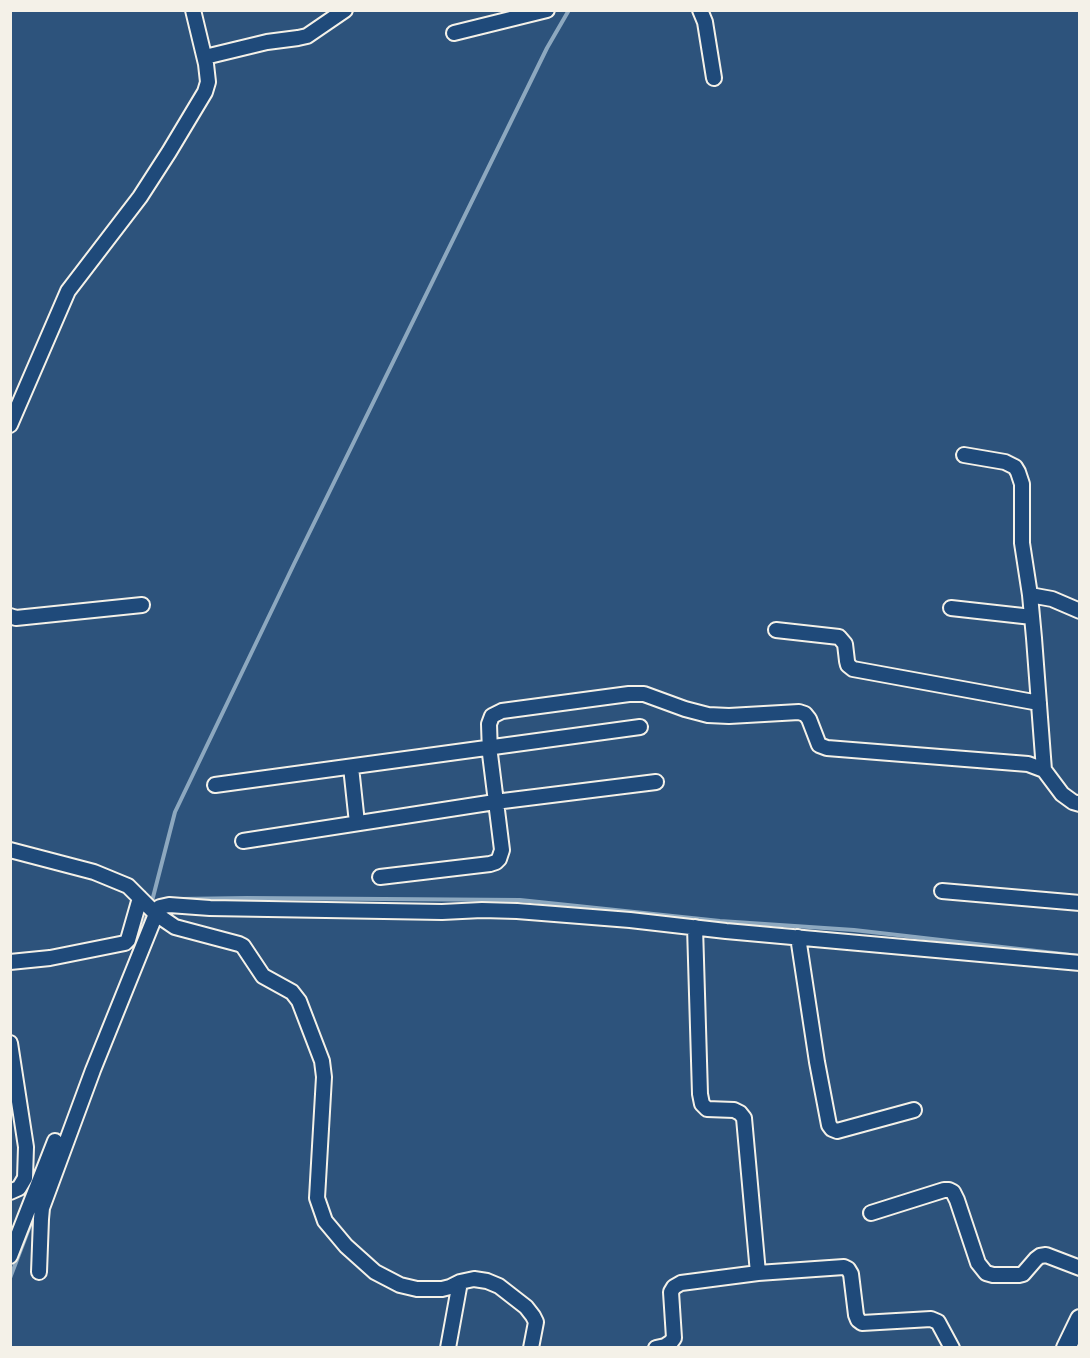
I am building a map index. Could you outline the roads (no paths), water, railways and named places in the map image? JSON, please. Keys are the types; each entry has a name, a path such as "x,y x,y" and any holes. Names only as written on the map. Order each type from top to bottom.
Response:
{"main road":[{"path":"1066,1347 1080,1319"}],"street":[{"path":"10,425 68,291 140,197 205,92 208,82 205,57 193,10"},
{"path":"205,57 267,42 307,36 345,10"},
{"path":"454,33 547,10"},
{"path":"700,10 705,22 714,78"},
{"path":"964,455 1005,462 1015,466 1022,484 1022,543 1030,595 1044,770"},
{"path":"1030,595 1053,599 1080,611"},
{"path":"10,616 16,618 142,604"},
{"path":"951,608 1032,617"},
{"path":"776,630 839,637 845,644 848,665 853,669 1039,703"},
{"path":"380,877 490,864 496,862 501,855 490,748 489,724 492,716 501,711 629,694 644,694 708,715 799,712 805,714 809,719 817,742 822,747 1028,764 1044,770 1062,794 1080,804"},
{"path":"215,785 640,727"},
{"path":"351,766 357,823"},
{"path":"243,841 495,802 656,782"},
{"path":"10,850 94,872 128,886 149,908 175,927 243,946 263,976 292,992 299,1001 322,1061 324,1077 317,1198 325,1221 346,1246 375,1272 400,1285 417,1289 442,1289 474,1279 499,1286 526,1307 533,1316 536,1322 531,1347"},
{"path":"942,891 1080,903"},
{"path":"149,908 169,905 210,908 442,912 517,910 1080,963"},
{"path":"10,962 50,958 125,943 149,908"},
{"path":"10,1256 41,1193 93,1070 149,908"},
{"path":"695,927 700,1094 702,1104 707,1109 734,1110 744,1118 758,1273"},
{"path":"798,937 829,1125 837,1131 914,1110"},
{"path":"10,1043 26,1148 24,1182 19,1188 10,1192"},
{"path":"39,1272 41,1193 55,1141"},
{"path":"24,1182 41,1193"},
{"path":"871,1214 949,1190 953,1192 957,1200 978,1263 986,1273 993,1275 1023,1274 1036,1259 1046,1255 1080,1268"},
{"path":"656,1347 665,1346 674,1338 671,1292 674,1287 681,1284 758,1273 844,1267 851,1274 856,1315 862,1323 931,1319 938,1322 952,1347"},
{"path":"448,1347 460,1282"}],"waterway":[{"path":"151,905 175,812 547,48 569,10"},
{"path":"180,899 520,900 720,921 854,930 1080,956"},
{"path":"129,964 148,912"},
{"path":"10,1278 36,1210"}]}
